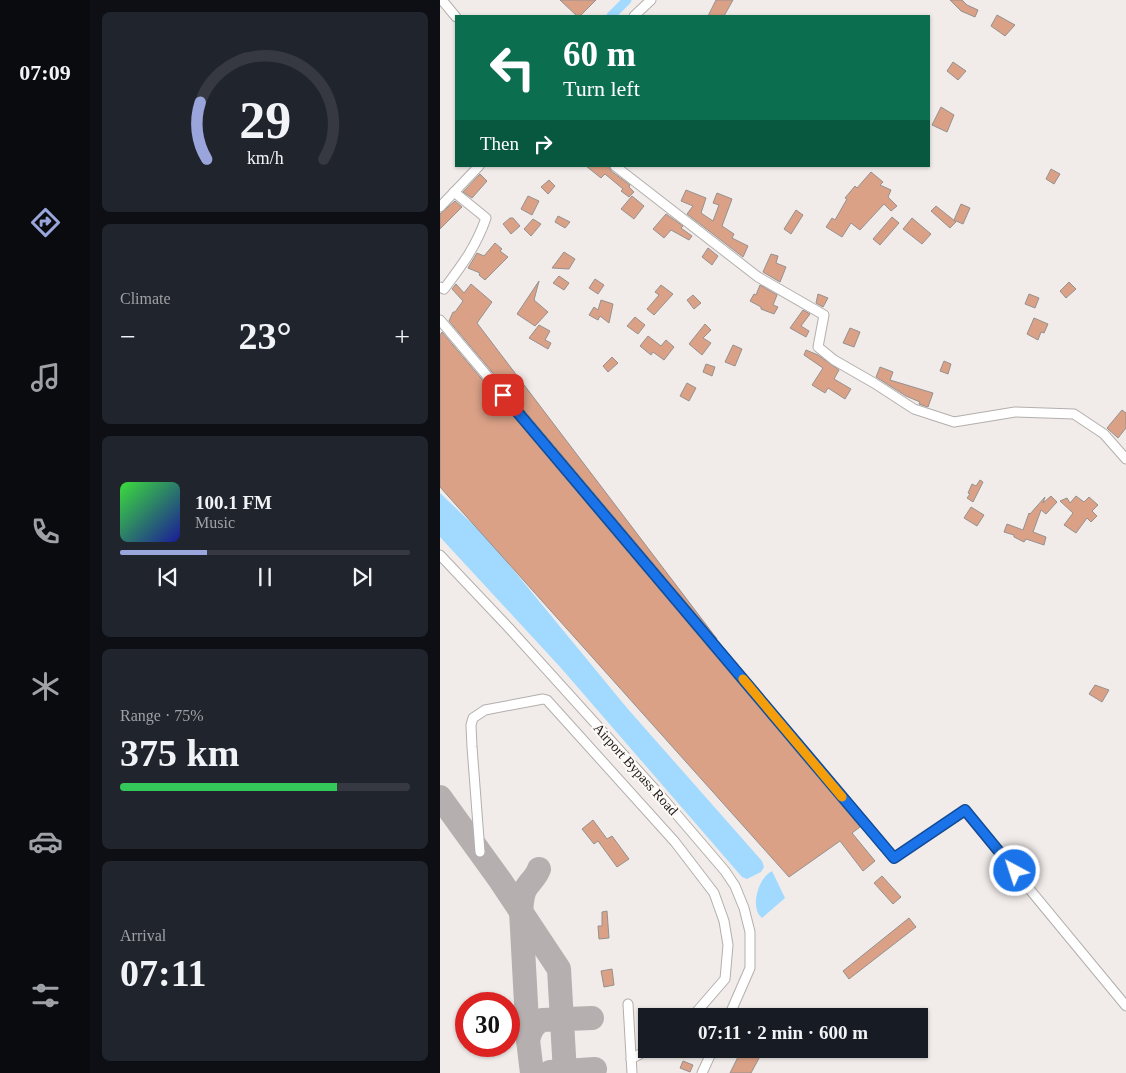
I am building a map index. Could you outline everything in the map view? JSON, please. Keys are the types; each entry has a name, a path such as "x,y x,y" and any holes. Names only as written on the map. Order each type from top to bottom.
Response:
{"street":[{"path":"442,0 455,15"},
{"path":"635,15 651,0"},
{"path":"440,207 478,167"},
{"path":"616,167 758,277 824,315 818,347 834,360 914,409 954,422 1015,412 1074,414 1104,434 1126,459"},
{"path":"440,287 444,289 461,266 479,238 486,218 454,192"},
{"path":"440,320 894,858 965,810 1126,1006"},
{"name":"Airport Bypass Road","path":"440,555 509,628 660,795 725,871 735,886 744,908 750,932 750,968 732,1008"},
{"path":"480,852 472,747 471,725 473,718 486,710 543,699 547,700 675,842 714,893 724,922 728,945 725,979 700,1008"},
{"path":"628,1004 632,1066 638,1073"},
{"path":"702,1073 709,1058"}],"water":[{"path":"440,493 487,538 627,708 762,861 764,867 761,872 747,879 742,877 561,668 440,537"},
{"path":"772,871 785,898 762,918 756,907 757,893 763,879"}],"building":[{"path":"560,0 596,0 581,15 576,15"},
{"path":"716,0 733,0 725,15 708,15"},
{"path":"950,0 962,0 967,5 978,10 975,17 961,11"},
{"path":"997,15 1015,25 1005,36 991,26"},
{"path":"953,62 966,71 958,80 947,71"},
{"path":"941,107 954,115 947,132 932,125"},
{"path":"587,167 609,167 611,171 630,185 629,187 634,192 629,197 621,191 623,189 605,174 601,178"},
{"path":"1051,169 1060,174 1054,184 1046,179"},
{"path":"871,172 883,182 880,185 891,190 888,197 897,206 891,211 884,204 860,230 851,223 842,237 826,227 832,218 835,220 847,199 845,198"},
{"path":"480,174 487,181 472,198 463,192"},
{"path":"549,180 555,186 548,194 541,187"},
{"path":"686,190 706,198 701,213 713,221 719,205 713,203 717,193 732,199 722,226 734,234 732,238 748,246 743,257 687,214 693,206 681,201"},
{"path":"528,196 539,201 532,215 521,209"},
{"path":"632,196 644,206 634,219 621,209"},
{"path":"455,201 462,207 440,229 440,214"},
{"path":"961,204 970,208 963,224 954,220"},
{"path":"936,206 956,222 950,228 931,211"},
{"path":"796,210 803,215 791,234 784,229"},
{"path":"666,214 683,226 681,228 692,236 689,240 671,230 664,238 653,229"},
{"path":"558,216 570,222 565,228 555,222"},
{"path":"892,217 899,223 880,245 873,239"},
{"path":"510,218 513,218 520,226 511,234 503,224"},
{"path":"912,218 931,234 922,244 903,229"},
{"path":"533,219 541,224 531,236 524,229"},
{"path":"495,243 502,249 500,251 508,257 485,280 479,275 480,273 468,268 477,253 484,256"},
{"path":"708,248 718,256 712,265 702,257"},
{"path":"564,252 575,259 569,269 552,268"},
{"path":"771,254 778,256 776,263 786,267 780,282 763,272"},
{"path":"559,276 569,283 564,290 553,283"},
{"path":"595,279 604,285 598,294 589,288"},
{"path":"539,281 534,300 548,312 535,326 517,314"},
{"path":"1069,282 1076,289 1066,298 1060,291"},
{"path":"456,284 464,293 471,284 492,302 477,323 717,639 449,321 453,312 463,301 452,289"},
{"path":"661,285 673,294 654,315 647,309 659,295 655,292"},
{"path":"760,285 777,295 773,305 778,307 774,314 761,309 761,307 750,301 754,294 756,295"},
{"path":"818,294 828,298 823,307 816,303"},
{"path":"1029,294 1039,298 1035,308 1025,304"},
{"path":"693,295 701,303 694,309 687,300"},
{"path":"601,300 613,304 609,323 600,316 598,320 589,315 594,307 598,310"},
{"path":"803,310 810,314 801,326 809,331 806,337 790,328"},
{"path":"635,317 645,325 638,334 627,326"},
{"path":"1034,318 1048,324 1044,333 1041,332 1038,340 1027,334"},
{"path":"705,324 711,330 703,338 711,343 702,355 689,344"},
{"path":"539,325 550,331 545,340 551,343 548,349 529,338"},
{"path":"850,328 860,332 854,347 843,343"},
{"path":"442,332 860,827 852,833 875,861 863,871 840,841 789,877 440,487 440,335"},
{"path":"648,336 661,346 666,340 674,347 664,360 653,352 651,355 640,346"},
{"path":"733,345 742,349 735,366 725,362"},
{"path":"806,350 818,355 839,370 834,379 851,389 845,399 828,388 825,393 812,385 823,368 804,355"},
{"path":"612,357 618,363 608,372 603,366"},
{"path":"944,361 951,364 948,374 940,371"},
{"path":"706,364 715,367 712,376 703,372"},
{"path":"880,367 893,372 890,380 933,393 928,407 919,404 920,402 906,396 876,377"},
{"path":"687,383 696,388 689,401 680,396"},
{"path":"1122,410 1126,413 1126,428 1118,438 1107,428"},
{"path":"980,480 983,482 973,502 967,498 970,494 968,493 972,484 976,486"},
{"path":"1051,496 1057,502 1046,514 1041,510 1033,532 1046,537 1044,545 1026,539 1024,542 1014,537 1014,535 1004,532 1007,524 1023,530 1029,513 1045,497 1043,503"},
{"path":"1076,496 1084,502 1089,497 1098,505 1092,511 1097,516 1091,522 1087,518 1076,533 1064,525 1073,513 1060,501 1067,498 1070,503"},
{"path":"971,507 984,515 977,526 964,518"},
{"path":"1095,685 1109,690 1102,702 1089,694"},
{"path":"593,820 607,839 612,836 629,859 617,867 598,841 594,844 582,829"},
{"path":"882,876 901,897 893,904 874,883"},
{"path":"607,911 609,938 599,939 598,926 602,926 602,912"},
{"path":"909,918 916,927 849,979 843,971"},
{"path":"612,969 614,985 604,987 601,971"},
{"path":"738,1058 759,1058 751,1073 730,1073"},
{"path":"683,1061 693,1065 690,1072 680,1068"}],"waterway":[{"path":"612,15 627,0"}],"taxiway":[{"path":"440,797 500,880 559,969 565,1073"},
{"path":"532,1073 528,1040 521,911 525,890 539,869"},
{"path":"528,1040 533,1028 542,1020 592,1018"},
{"path":"550,1072 595,1069"}],"slow traffic":[{"path":"743,679 842,797"}],"route":[{"path":"503,395 894,858 965,810 1015,871"}]}
